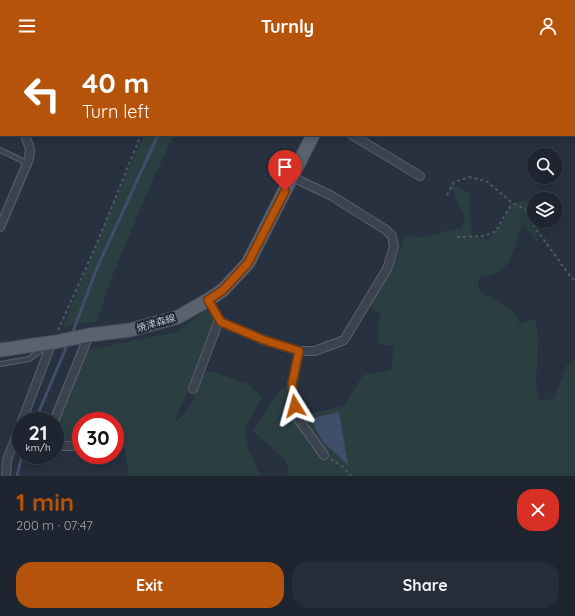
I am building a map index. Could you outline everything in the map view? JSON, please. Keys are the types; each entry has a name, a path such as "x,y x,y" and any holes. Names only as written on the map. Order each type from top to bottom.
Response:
{"main road":[{"name":"焼津森線","path":"0,350 89,335 130,330 178,317 223,290 248,263 312,136"}],"street":[{"path":"0,227 29,159 30,149 25,136"},
{"path":"354,136 420,176"},
{"path":"208,300 221,322 264,340 299,351 315,351 344,340 388,269 394,247 392,236 386,230 332,196 292,177"},
{"path":"193,389 220,320"},
{"path":"58,412 89,335"},
{"path":"26,412 54,342"},
{"path":"299,351 292,384 296,416 324,455"},
{"path":"6,476 7,460 12,447"}],"lane":[{"path":"0,150 27,164"},
{"path":"0,364 30,359 54,342"}],"path":[{"path":"54,342 142,136"},
{"path":"447,195 454,182 470,177 488,182 512,203 525,209 536,229 575,281"},
{"path":"457,237 485,236 496,231 512,203"},
{"path":"324,455 343,467 351,476"}],"green space":[{"path":"144,136 174,136 153,179 113,274 97,321 63,327 107,219"},
{"path":"450,183 469,193 472,236 488,240 505,219 512,203 527,200 527,228 536,228 538,242 522,223 514,248 506,266 491,275 479,278 478,289 485,295 478,302 487,295 515,313 520,324 536,319 538,342 536,383 539,400 554,399 567,365 575,360 575,476 289,476 286,460 253,431 279,390 292,385 305,415 344,406 363,375 391,370 394,346 378,344 378,328 381,314 370,307 402,246 405,236 424,237 461,228 465,218"},
{"path":"206,310 221,322 174,423 180,419 192,403 201,377 208,372 214,372 245,383 245,381 262,397 245,428 247,445 260,476 129,476 124,445 124,412 72,412 72,444 64,443 64,412 59,412 83,351 177,332"}],"water":[{"path":"339,412 348,465 323,442 310,419"}],"waterway":[{"path":"72,334 97,268 158,136"},
{"path":"39,412 68,343"},
{"path":"17,476 20,464"}],"route":[{"path":"285,191 248,263 223,290 208,300 221,322 264,340 299,351 292,384 295,406"}]}
